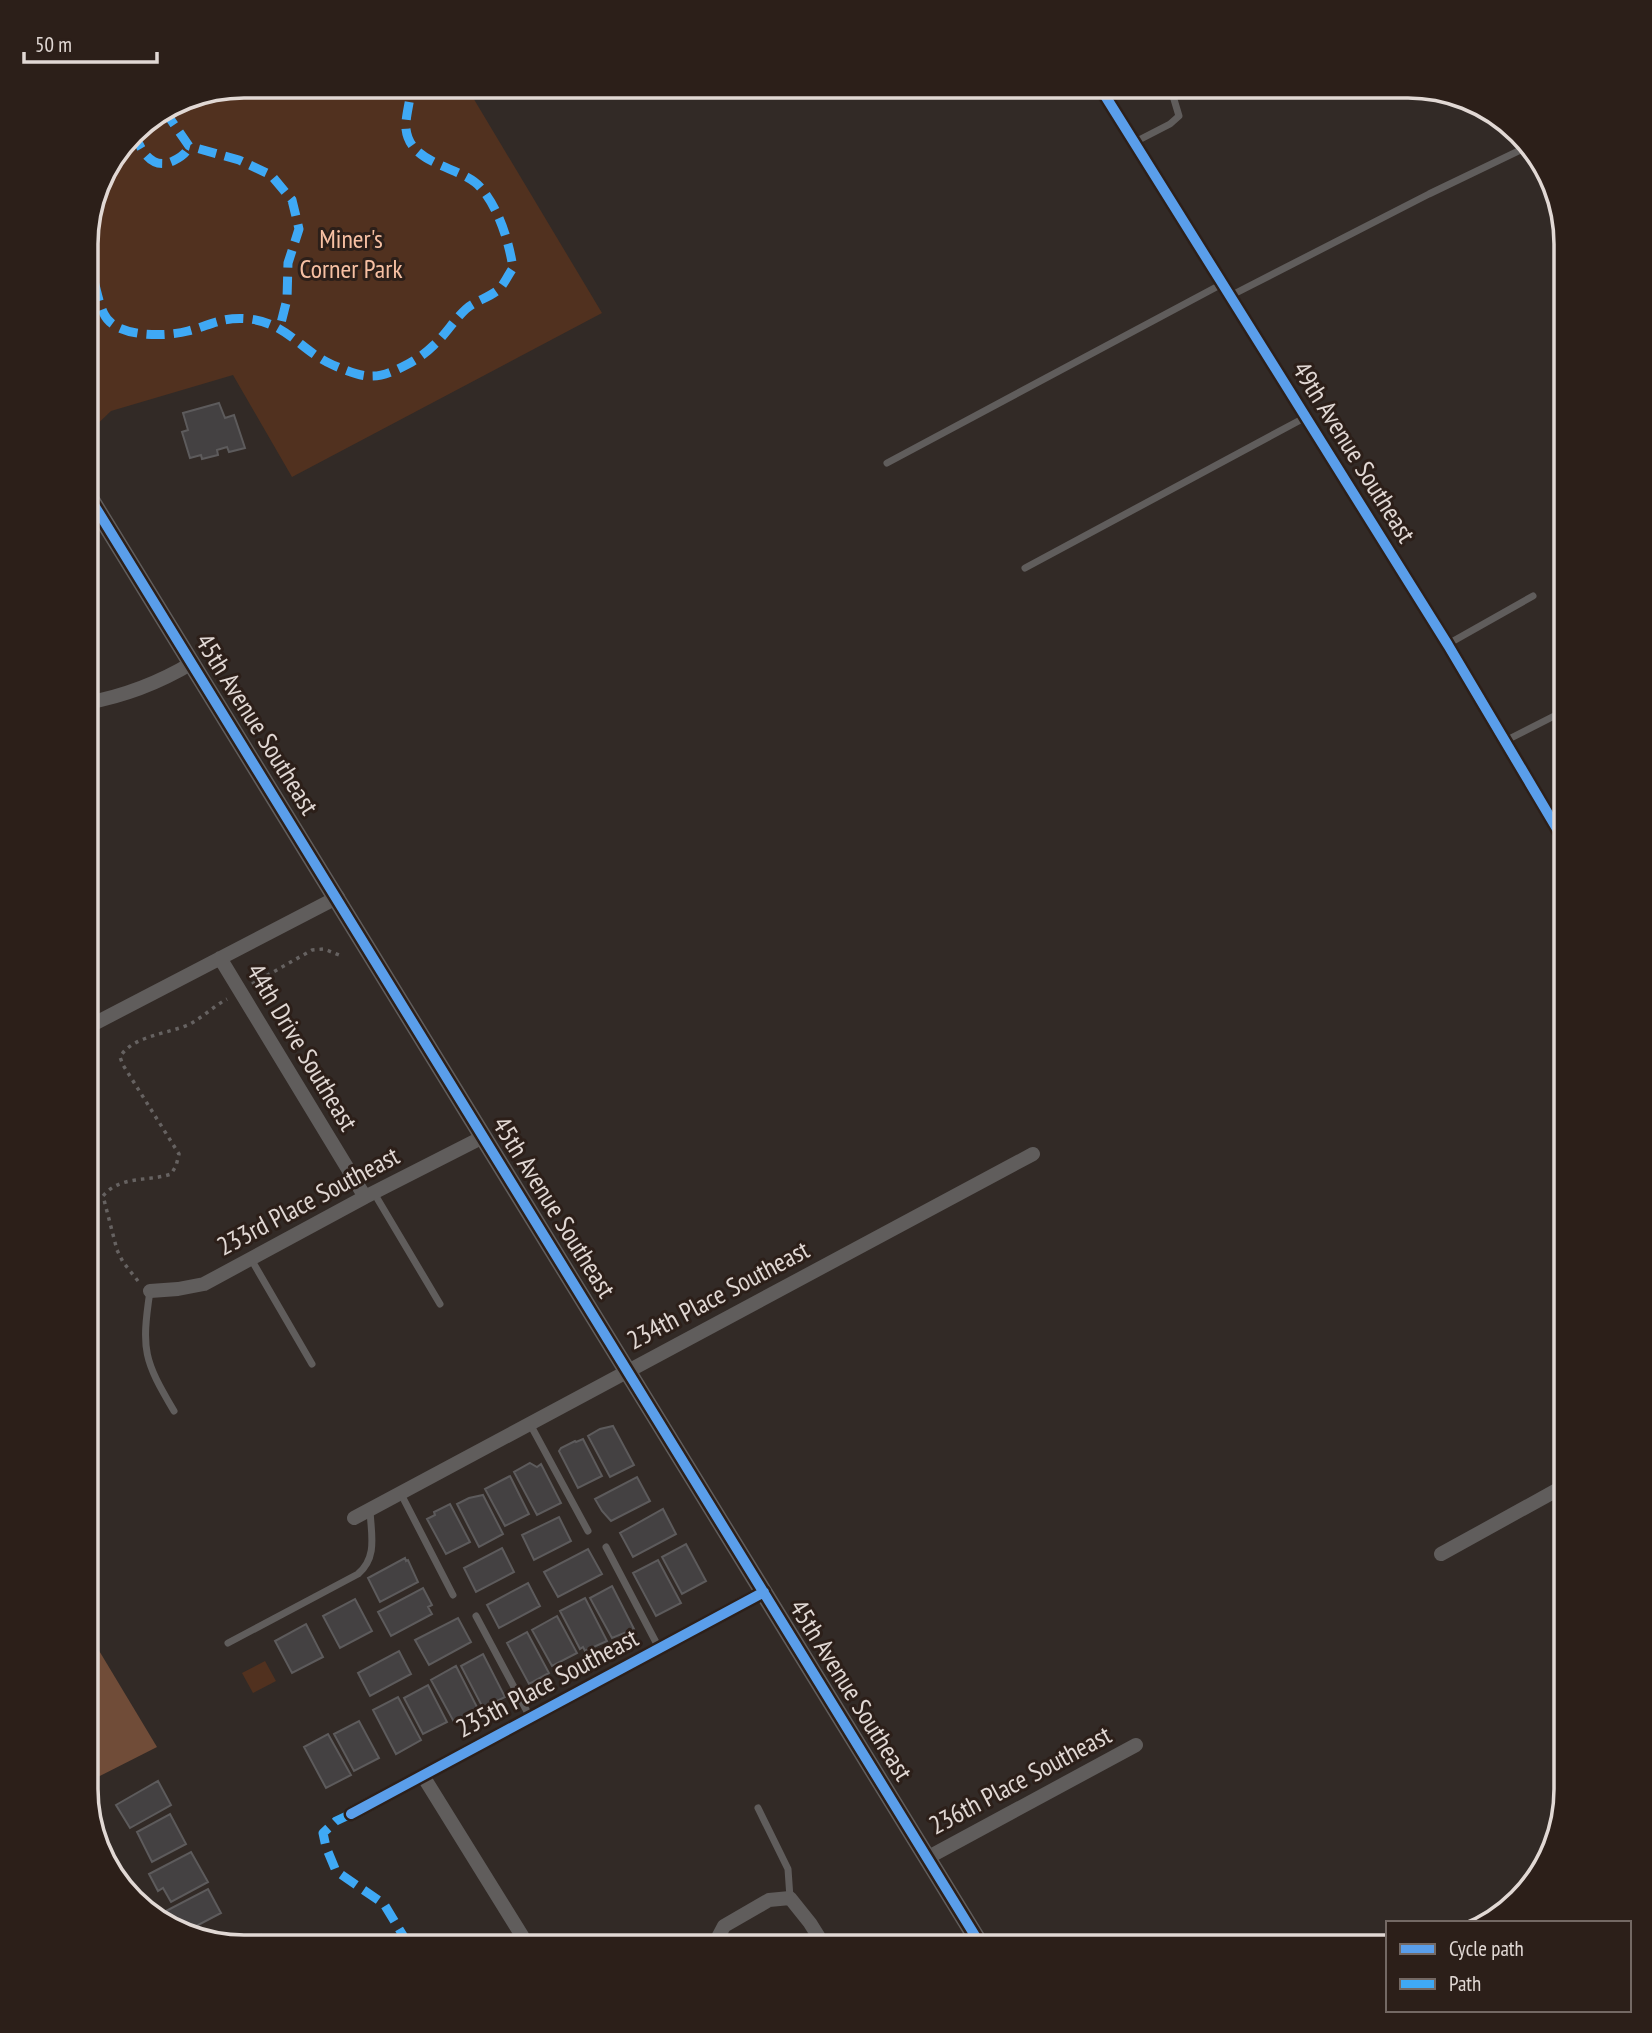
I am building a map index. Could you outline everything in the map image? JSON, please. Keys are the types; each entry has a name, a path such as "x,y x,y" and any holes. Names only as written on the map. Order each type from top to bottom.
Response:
{"street":[{"name":"49th Avenue Southeast","path":"1106,98 1447,645 1554,824"},
{"name":"45th Avenue Southeast","path":"98,511 338,897 975,1935"},
{"path":"98,701 138,691 192,663"},
{"path":"98,1022 338,897"},
{"name":"44th Drive Southeast","path":"220,958 369,1195"},
{"name":"233rd Place Southeast","path":"150,1291 204,1284 483,1137"},
{"name":"234th Place Southeast","path":"354,1518 1032,1154"},
{"path":"1441,1554 1554,1492"},
{"name":"235th Place Southeast","path":"351,1814 764,1592"},
{"name":"236th Place Southeast","path":"927,1858 1136,1745"},
{"path":"423,1776 522,1935"},
{"path":"719,1935 724,1926 769,1900 790,1898 818,1935"}],"lane":[{"path":"1134,143 1170,124 1179,116 1174,98"},
{"path":"887,463 1226,290 1520,150"},
{"path":"1025,568 1306,417"},
{"path":"1447,645 1533,596"},
{"path":"1505,741 1554,716"},
{"path":"369,1195 440,1304"},
{"path":"250,1259 312,1364"},
{"path":"150,1291 144,1331 145,1348 151,1370 174,1411"},
{"path":"530,1424 587,1531"},
{"path":"400,1493 453,1595"},
{"path":"228,1643 367,1567 371,1557 370,1509"},
{"path":"606,1547 660,1648"},
{"path":"476,1616 530,1718"},
{"path":"758,1808 788,1869 790,1898"}],"path":[{"path":"150,1291 133,1277 117,1250 103,1196 130,1180 171,1174 178,1154 122,1065 120,1057 126,1049 147,1038 188,1025 240,991 312,950 324,949 339,956 343,953"}],"green space":[{"name":"Miner's Corner Park","path":"234,98 473,98 602,313 292,477 233,375 111,411 98,423 98,234 109,188 128,155 148,134 188,109 215,101"},
{"path":"265,1661 276,1681 253,1693 242,1673"}],"shaded area":[{"path":"98,1649 157,1747 98,1777"}],"building":[{"path":"219,403 225,418 234,415 245,448 229,452 227,447 217,450 218,455 202,459 201,455 190,458 182,432 188,430 183,413"},
{"path":"613,1426 634,1465 610,1477 588,1436"},
{"path":"583,1439 602,1476 578,1488 559,1451"},
{"path":"530,1463 537,1467 541,1464 561,1503 537,1515 514,1472"},
{"path":"510,1476 529,1514 505,1526 485,1489"},
{"path":"637,1477 650,1501 611,1521 595,1499"},
{"path":"483,1495 503,1534 479,1547 457,1504"},
{"path":"450,1504 470,1542 446,1554 427,1519"},
{"path":"663,1509 676,1534 633,1557 620,1533"},
{"path":"559,1517 571,1541 534,1560 522,1535"},
{"path":"686,1544 706,1581 682,1594 662,1557"},
{"path":"502,1548 514,1572 476,1592 464,1568"},
{"path":"588,1549 602,1574 558,1597 544,1572"},
{"path":"405,1558 418,1582 380,1602 368,1578"},
{"path":"658,1560 681,1603 656,1616 633,1573"},
{"path":"528,1583 540,1606 499,1628 487,1605"},
{"path":"612,1586 634,1629 612,1638 590,1598"},
{"path":"423,1588 432,1605 428,1607 432,1614 391,1636 378,1612"},
{"path":"585,1598 607,1641 585,1651 583,1647 580,1649 560,1611"},
{"path":"355,1599 372,1631 340,1648 323,1616"},
{"path":"557,1616 577,1653 552,1666 532,1630"},
{"path":"458,1618 471,1642 429,1665 415,1640"},
{"path":"306,1624 323,1657 292,1673 275,1641"},
{"path":"527,1632 549,1673 529,1684 507,1643"},
{"path":"399,1651 411,1674 370,1696 358,1673"},
{"path":"483,1654 505,1697 483,1708 461,1666"},
{"path":"456,1666 478,1709 454,1722 431,1680"},
{"path":"428,1685 447,1722 423,1734 404,1698"},
{"path":"398,1697 421,1740 396,1754 373,1710"},
{"path":"359,1721 379,1758 354,1771 334,1734"},
{"path":"328,1734 351,1775 326,1788 304,1747"},
{"path":"158,1781 171,1805 130,1828 116,1805"},
{"path":"170,1814 186,1844 152,1862 137,1832"},
{"path":"191,1852 208,1882 171,1902 163,1888 158,1891 149,1874"},
{"path":"208,1889 221,1913 195,1926 166,1911"}],"marked path":[{"path":"98,297 110,322 130,332 167,334 225,320 250,319 274,326 322,359 363,375 387,373 421,356 466,309 498,290 513,268 502,226 481,188 473,181 427,158 417,151 410,141 406,129 409,98"},
{"path":"170,119 189,146 239,160 271,175 292,200 299,229 288,263 287,299 280,327"},
{"path":"139,143 148,157 159,163 173,161 185,153 189,146"},
{"path":"351,1814 336,1821 323,1833 336,1871 384,1904 403,1935"}],"cycle path":[{"path":"1106,98 1448,645 1554,824"},
{"path":"98,511 975,1935"},
{"path":"351,1814 764,1592"}]}
